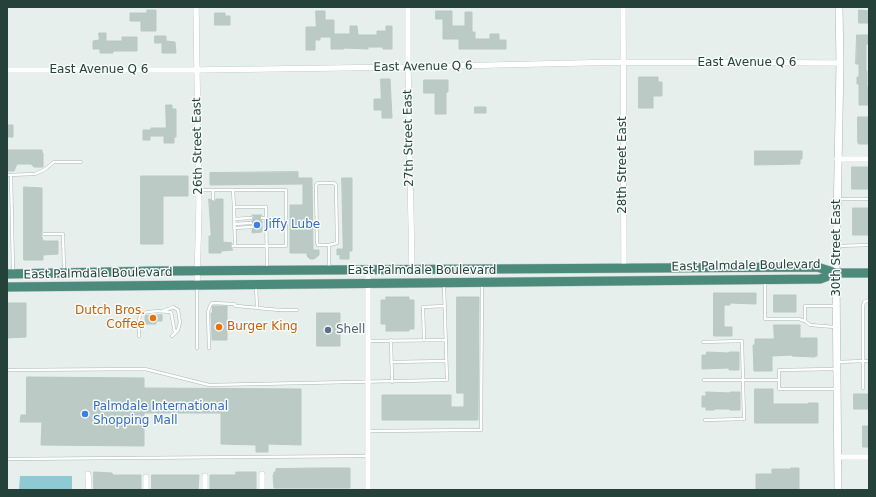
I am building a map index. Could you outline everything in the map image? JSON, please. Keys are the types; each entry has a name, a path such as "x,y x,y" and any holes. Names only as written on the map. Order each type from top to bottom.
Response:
{"highway":[{"name":"East Palmdale Boulevard","path":"10,274 198,271 818,267 836,272 869,273"},
{"name":"East Palmdale Boulevard","path":"7,287 820,279 836,272"}],"street":[{"name":"26th Street East","path":"196,7 199,190 198,285"},
{"name":"27th Street East","path":"408,7 412,270"},
{"name":"28th Street East","path":"623,7 624,268"},
{"name":"30th Street East","path":"838,490 836,272 840,63 839,7"},
{"name":"East Avenue Q 6","path":"7,70 196,70 623,62 840,63"},
{"path":"837,159 869,159"},
{"path":"368,270 368,490"},
{"path":"838,457 869,457"},
{"path":"88,474 89,490"},
{"path":"262,474 262,490"},
{"path":"205,476 205,490"},
{"path":"146,477 146,490"}],"lane":[{"path":"7,175 35,174 44,170 54,162 81,162"},
{"path":"10,274 11,175"},
{"path":"318,183 334,183 336,185 337,244 329,245 318,245 317,243 316,185 318,183"},
{"path":"199,190 212,190 233,190 286,190 286,246 234,246 233,190"},
{"path":"212,190 212,199"},
{"path":"837,199 869,199"},
{"path":"234,207 266,207 267,271"},
{"path":"234,219 252,218"},
{"path":"234,224 252,223"},
{"path":"234,228 252,227"},
{"path":"44,234 62,234 64,273"},
{"path":"329,245 329,270"},
{"path":"837,246 869,245"},
{"path":"764,280 765,319 799,319 805,320 810,325 837,327"},
{"path":"368,431 481,430 482,282"},
{"path":"7,370 145,369 209,385 447,380 444,283"},
{"path":"197,348 198,285"},
{"path":"256,285 257,307"},
{"path":"863,388 863,306 864,302 869,300"},
{"path":"209,348 210,334 208,312 212,303 217,302 234,304 236,306 257,307 277,311 296,310"},
{"path":"424,340 423,307 445,306"},
{"path":"805,320 805,306 837,306"},
{"path":"163,311 173,307 178,310 180,322 178,330 172,336"},
{"path":"139,336 139,319 141,314 145,312 171,312 175,333"},
{"path":"391,340 392,382"},
{"path":"368,341 446,340"},
{"path":"703,342 742,341 744,419 705,420"},
{"path":"391,362 446,361"},
{"path":"837,362 869,361"},
{"path":"837,369 779,370 779,389 838,389"},
{"path":"704,380 779,380"},
{"path":"7,459 368,456"}],"water":[{"path":"20,476 72,476 72,490 19,490"}],"building":[{"path":"147,10 156,10 156,31 141,31 141,21 130,21 130,13 147,13"},
{"path":"859,10 869,11 869,23 859,23"},
{"path":"316,11 325,11 325,20 334,20 334,34 350,34 350,26 357,26 358,35 377,35 377,31 386,31 386,26 392,26 392,49 383,49 383,47 368,47 368,49 331,49 331,37 320,37 320,40 315,40 315,50 306,50 306,27 316,27"},
{"path":"436,11 452,11 452,26 465,26 465,12 472,12 472,32 475,32 475,39 490,39 490,34 499,34 499,40 506,40 506,49 459,49 459,39 443,39 443,19 436,19"},
{"path":"215,13 225,13 225,16 230,16 230,25 215,25"},
{"path":"99,33 106,33 106,41 122,41 122,37 137,37 137,51 113,51 113,53 100,53 100,49 93,49 93,41 99,40"},
{"path":"857,35 869,35 869,44 866,44 867,87 869,87 868,105 859,105 859,84 857,84 857,77 859,77 859,64 856,64"},
{"path":"155,36 166,36 166,41 175,42 176,53 162,53 162,43 155,43"},
{"path":"639,77 658,77 658,82 662,82 662,96 653,96 653,108 639,108"},
{"path":"381,79 390,79 392,118 382,118 382,110 374,110 374,99 381,99"},
{"path":"424,80 448,80 448,92 446,92 446,114 435,114 435,93 424,93"},
{"path":"166,105 172,105 172,109 176,109 176,137 174,137 174,143 164,143 164,136 150,136 150,140 143,140 143,130 151,130 151,128 166,128"},
{"path":"475,107 486,107 486,113 475,113"},
{"path":"858,117 869,117 869,144 858,143"},
{"path":"7,125 13,125 13,137 7,137"},
{"path":"7,150 42,150 43,167 34,167 31,164 17,164 14,171 7,171"},
{"path":"755,151 802,151 802,159 800,159 800,164 755,165"},
{"path":"852,167 869,167 869,189 852,189"},
{"path":"298,172 298,178 312,178 313,250 319,250 319,255 314,259 310,259 307,256 307,253 290,253 290,205 303,205 303,184 210,185 210,173"},
{"path":"141,176 188,176 188,196 163,196 163,244 141,244"},
{"path":"342,178 352,178 352,251 349,251 349,259 340,259 340,254 337,255 337,249 343,249"},
{"path":"24,187 42,188 41,234 43,241 58,241 58,254 43,255 43,260 24,260"},
{"path":"209,199 213,202 216,199 223,199 223,242 232,243 230,246 233,250 221,251 221,253 209,253 209,236 211,236"},
{"path":"853,208 869,208 869,235 853,235"},
{"name":"Jiffy Lube","path":"252,215 262,215 259,218 262,221 262,232 252,233 252,230 255,227 252,221 254,217"},
{"path":"714,293 756,293 756,304 730,303 730,305 724,305 724,327 732,327 732,336 714,336"},
{"path":"774,295 796,295 796,312 774,312"},
{"path":"386,297 409,297 409,300 414,300 414,329 409,329 409,331 386,331 386,324 381,324 381,300 386,300"},
{"path":"457,297 479,297 478,420 382,420 382,395 451,395 451,407 464,407 464,393 457,393"},
{"path":"7,303 26,303 26,337 7,338"},
{"name":"Burger King","path":"213,306 227,306 227,340 212,340 211,313"},
{"name":"Shell","path":"317,313 340,313 340,346 317,346"},
{"name":"Dutch Bros. Coffee","path":"162,315 162,321 156,321 156,324 146,324 145,316"},
{"path":"774,325 800,325 800,338 817,338 817,356 772,356 772,371 754,371 753,345 755,345 755,339 774,339"},
{"path":"707,352 739,352 739,370 729,370 729,368 702,369 702,355 706,355"},
{"name":"Palmdale International Shopping Mall","path":"27,377 144,378 144,388 301,389 301,445 268,444 268,452 256,452 256,445 221,444 221,413 144,413 144,446 41,445 42,422 20,422 21,415 26,415"},
{"path":"755,389 773,389 773,404 818,403 818,423 755,423"},
{"path":"706,392 740,392 740,410 706,410 706,407 702,407 702,396 706,396"},
{"path":"854,394 869,394 869,409 854,409"},
{"path":"863,426 869,426 869,447 863,447"},
{"path":"350,468 350,488 274,488 273,475 274,472 276,472 276,469"},
{"path":"799,468 799,490 756,490 756,474 772,474 772,469"},
{"path":"94,472 112,473 113,475 141,475 141,490 94,490"},
{"path":"236,472 256,472 256,490 210,490 210,475 236,475"},
{"path":"152,475 199,475 198,490 152,490"}],"place":[{"name":"Jiffy Lube","path":"257,225"},
{"name":"Dutch Bros. Coffee","path":"153,318"},
{"name":"Burger King","path":"219,327"},
{"name":"Shell","path":"328,330"},
{"name":"Palmdale International Shopping Mall","path":"85,414"}]}
